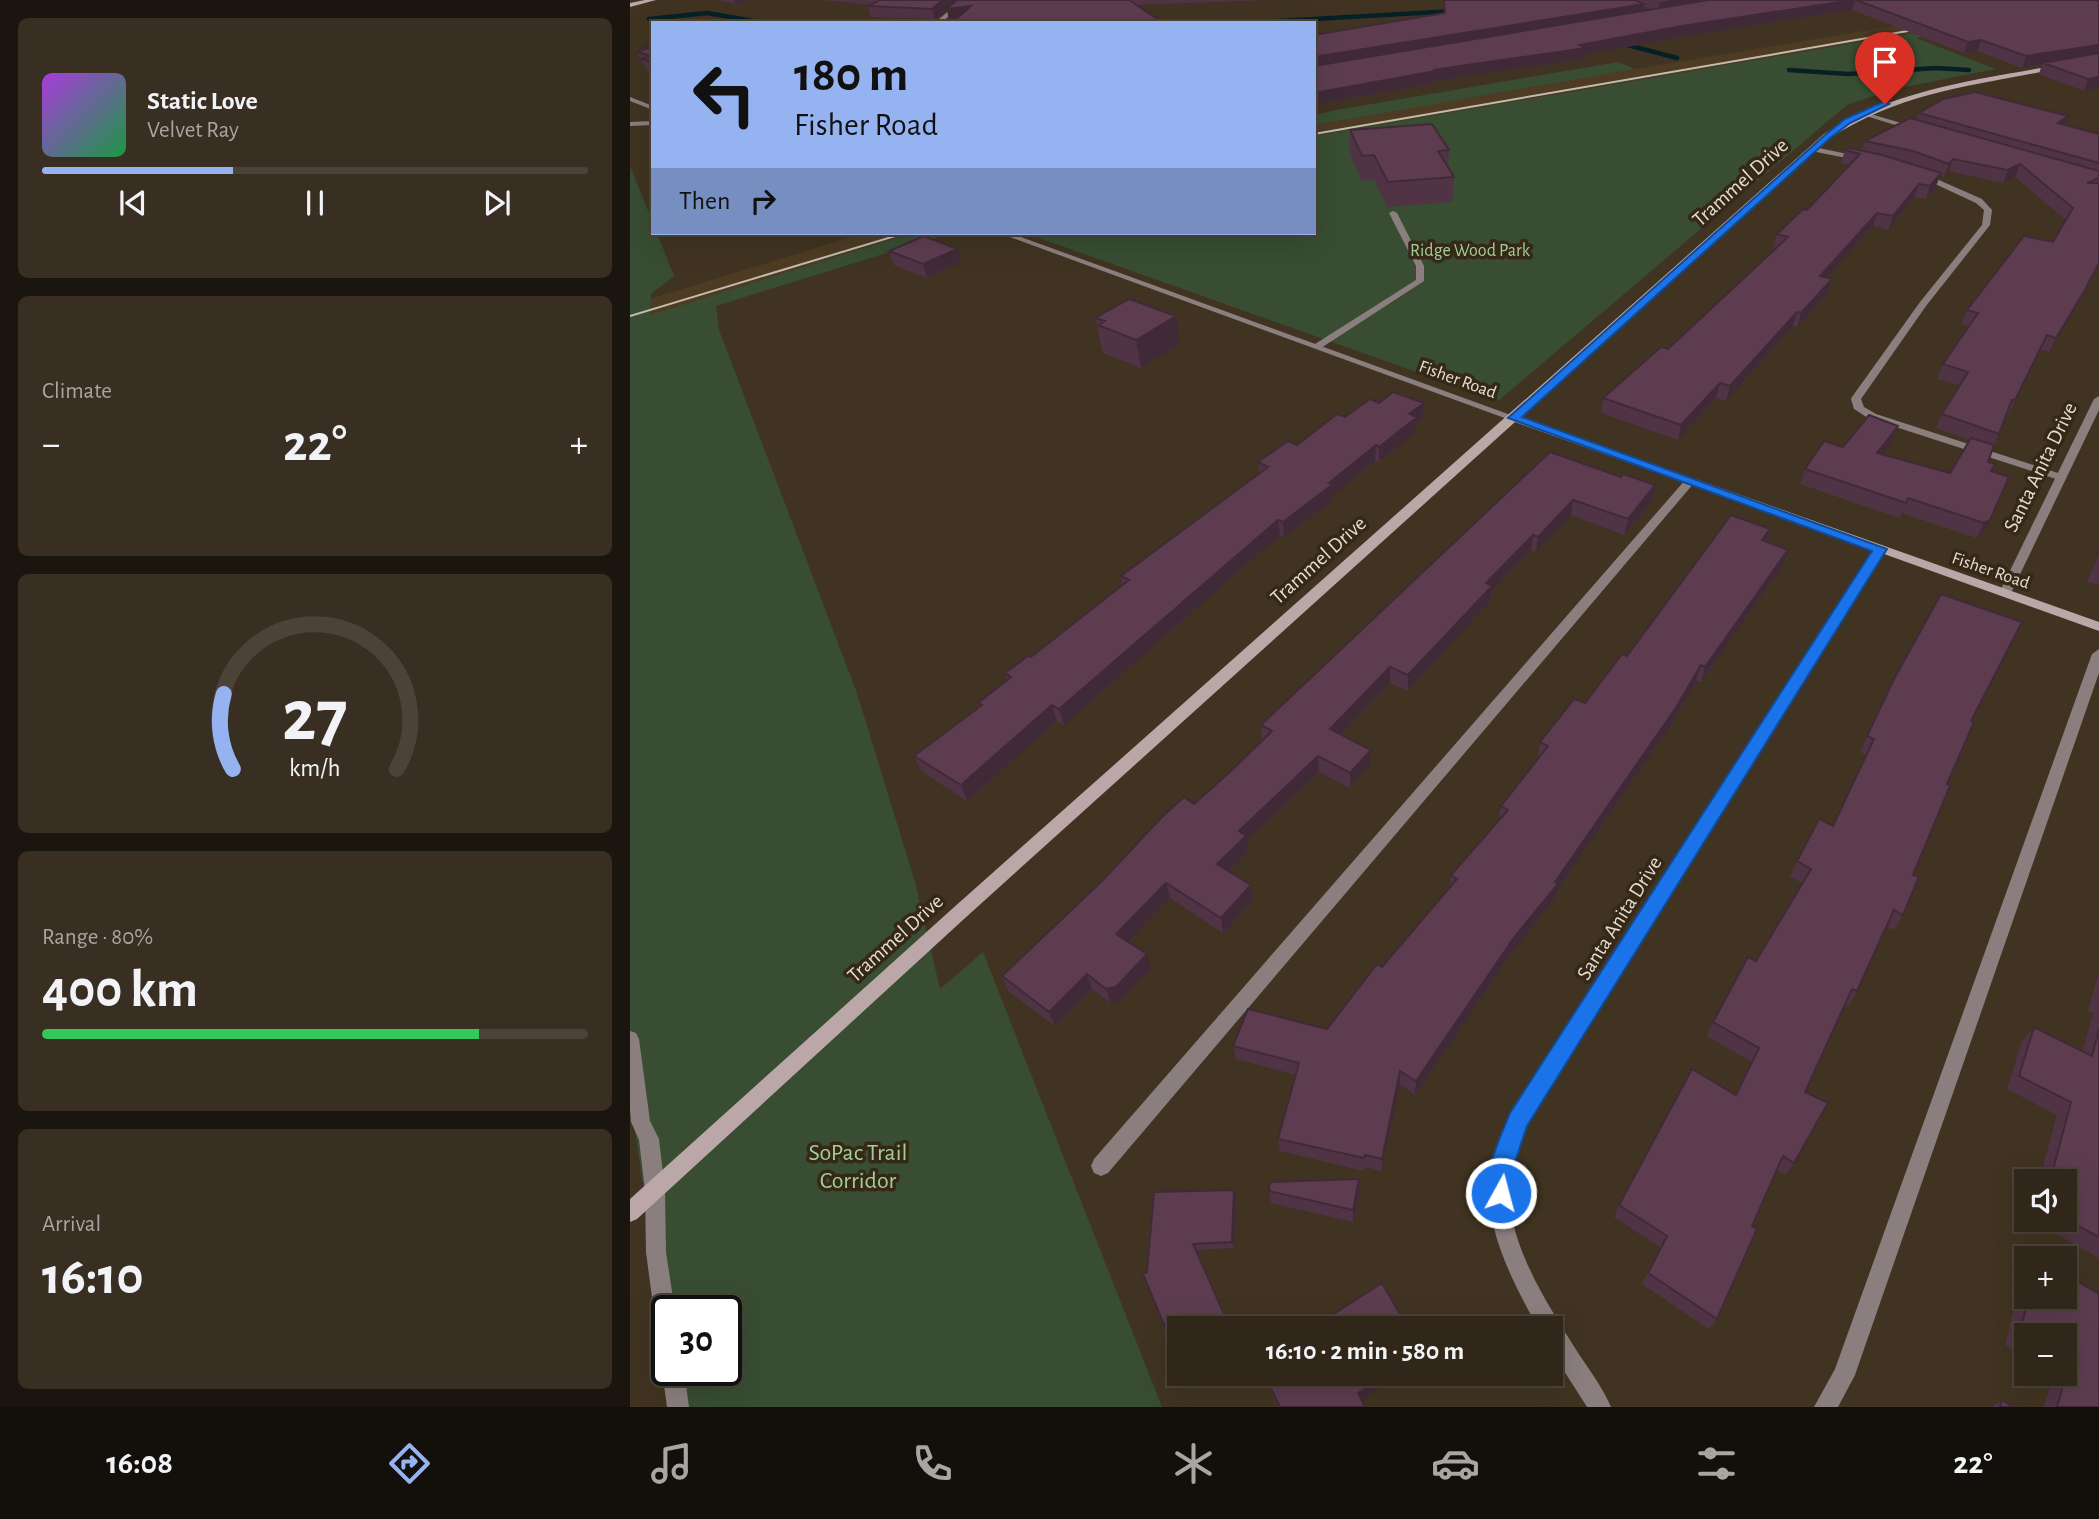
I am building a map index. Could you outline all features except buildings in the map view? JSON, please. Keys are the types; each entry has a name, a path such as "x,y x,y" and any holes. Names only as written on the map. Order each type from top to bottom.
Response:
{"street":[{"path":"630,5 653,0"},
{"path":"939,21 965,0"},
{"name":"Trammel Drive","path":"630,1212 958,914 1814,149 1862,113 1916,96 2073,64"},
{"path":"630,99 651,107"},
{"path":"1862,113 1925,131"},
{"path":"630,124 651,123"},
{"path":"1814,149 1877,163"},
{"path":"1917,173 1979,201 1988,210 1986,225 1923,304 1856,399 1859,409 1872,416 2060,477"},
{"path":"1318,346 1420,281 1420,266 1393,213"},
{"name":"Fisher Road","path":"1009,235 2099,627"},
{"name":"Santa Anita Drive","path":"2005,593 2099,399"},
{"path":"1101,1166 1690,481"},
{"name":"Santa Anita Drive","path":"1601,1407 1554,1332 1520,1270 1501,1215 1500,1171 1518,1120 1880,549"},
{"path":"1825,1407 1844,1375 2099,654"},
{"path":"630,1039 641,1122 649,1139 655,1191 656,1252 662,1295"},
{"path":"675,1386 678,1407"}],"shaded area":[{"path":"2048,0 2099,1 1316,136 1316,125"},
{"path":"858,235 907,235 630,322 630,305"}],"green space":[{"name":"Ridge Wood Park","path":"2099,1 1916,38 1996,69 1894,89 1847,105 1498,401 1031,235 1316,235 1316,136"},
{"path":"1618,62 1635,69 1316,125 1316,115"},
{"name":"SoPac Trail Corridor","path":"630,166 651,218 651,235 658,235 674,276 651,294 650,315 907,235 945,235 716,306 719,330 857,693 915,882 940,989 983,952 1162,1407 676,1407 673,1386 742,1386 742,1295 659,1295 630,1097"}],"waterway":[{"path":"1278,21 1455,11"},
{"path":"649,19 707,13 753,21"},
{"path":"1620,43 1677,58"},
{"path":"1789,70 1848,74 1936,68 1969,70"}],"tram line":[{"path":"1316,134 1925,28"},
{"path":"630,316 898,235"}],"route":[{"path":"1501,1193 1500,1171 1518,1120 1880,549 1514,418 1828,136 1847,121 1885,104"}]}
